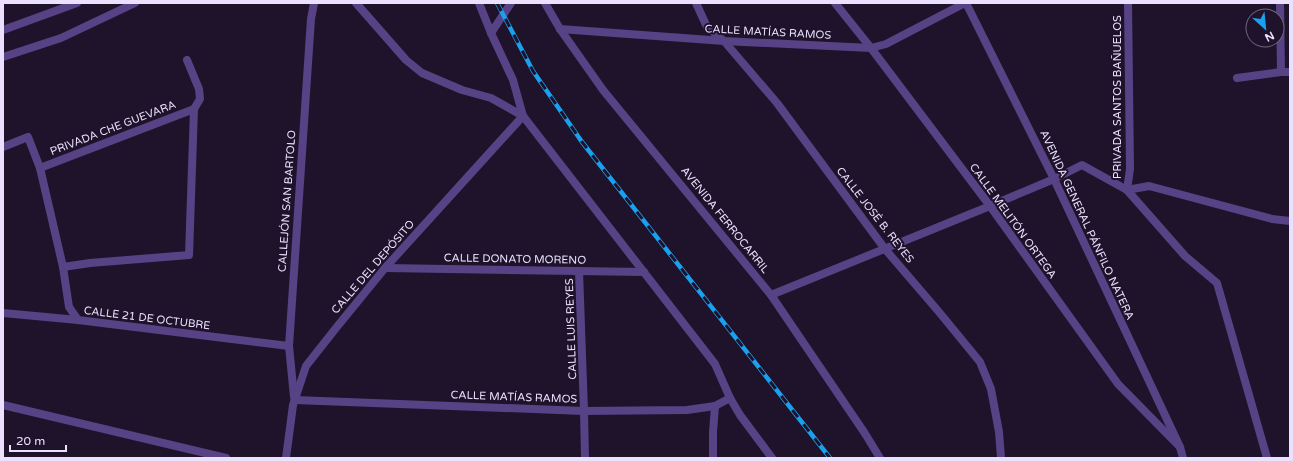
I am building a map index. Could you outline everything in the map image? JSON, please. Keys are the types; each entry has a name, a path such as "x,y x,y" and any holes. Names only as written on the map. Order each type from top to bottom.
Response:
{"street":[{"path":"3,30 77,3"},
{"path":"3,57 61,38 135,3"},
{"name":"CALLEJÓN SAN BARTOLO","path":"295,400 289,346 311,19 314,3"},
{"path":"356,3 406,60 422,73 462,90 490,98 523,116"},
{"path":"480,3 491,33 513,80 523,116 715,364 730,398 740,415 772,458"},
{"path":"491,33 511,3"},
{"name":"AVENIDA FERROCARRIL","path":"545,3 560,29 603,90 771,295 880,458"},
{"name":"CALLE JOSÉ B. REYES","path":"696,3 707,27 724,41 777,103 885,249 980,362 991,389 999,432 1001,458"},
{"name":"CALLE MELITÓN ORTEGA","path":"835,3 871,48 990,206 1118,384 1180,447"},
{"name":"CALLE MATÍAS RAMOS","path":"560,29 724,41 871,48 886,44 966,3"},
{"name":"AVENIDA GENERAL PÁNFILO NATERA","path":"966,3 1054,179 1180,447 1183,458"},
{"name":"PRIVADA SANTOS BAÑUELOS","path":"1127,190 1130,169 1128,3"},
{"path":"1280,3 1281,72"},
{"path":"63,267 90,263 188,255 194,109 200,99 200,88 187,60"},
{"path":"1237,78 1290,72"},
{"name":"PRIVADA CHE GUEVARA","path":"40,168 194,109"},
{"name":"CALLE DEL DEPÓSITO","path":"286,458 293,405 306,366 385,268 523,116"},
{"path":"3,146 28,137 40,168 63,267 69,307 78,320"},
{"path":"771,295 990,206 1054,179 1082,165 1127,190 1185,256 1217,283 1267,458"},
{"path":"1127,190 1149,186 1272,219 1290,221"},
{"name":"CALLE DONATO MORENO","path":"385,268 644,272"},
{"name":"CALLE LUIS REYES","path":"580,271 584,458"},
{"name":"CALLE 21 DE OCTUBRE","path":"3,313 78,320 289,346"},
{"name":"CALLE MATÍAS RAMOS","path":"295,400 584,411 687,410 715,406 730,398"},
{"path":"3,405 226,458"},
{"path":"713,458 715,406"}],"railway":[{"path":"497,3 533,71 582,142 830,458"}]}
